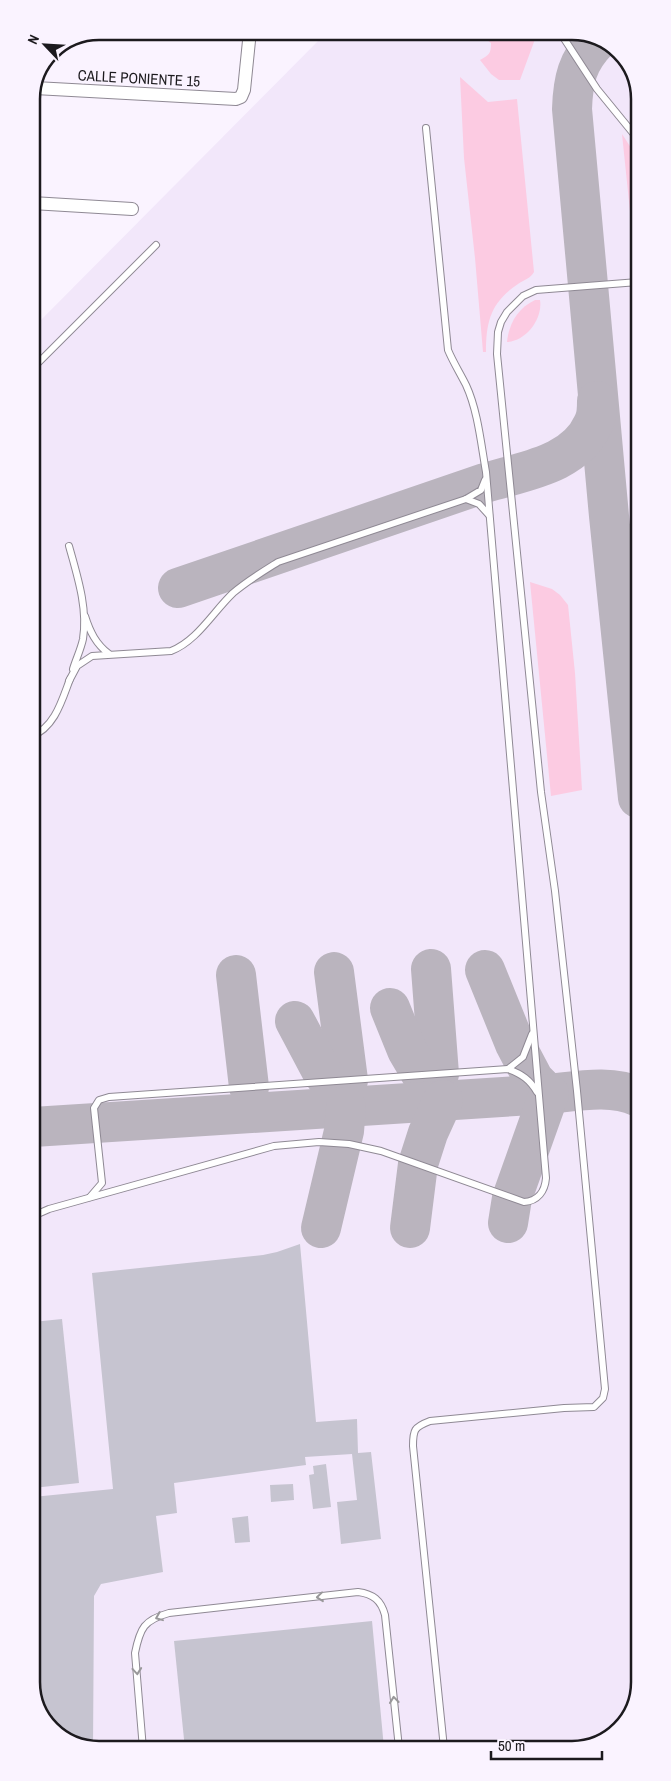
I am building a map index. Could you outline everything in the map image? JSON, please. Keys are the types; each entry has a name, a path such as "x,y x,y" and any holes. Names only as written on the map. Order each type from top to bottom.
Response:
{"street":[{"name":"CALLE PONIENTE 15","path":"41,88 228,99 241,97 246,83 249,40"},
{"path":"40,203 132,209"}],"lane":[{"path":"565,40 597,89 631,130"},
{"path":"40,1213 274,1146 326,1142 362,1145 512,1198 529,1202 538,1197 545,1183 486,472 480,433 473,406 466,385 448,350 426,128"},
{"path":"40,361 156,246"},
{"path":"443,1741 413,1446 414,1430 419,1425 430,1421 564,1408 594,1407 603,1398 605,1389 576,1081 555,891 541,792 510,496 497,354 498,332 501,322 515,303 523,296 536,290 631,283"},
{"path":"69,681 77,666 92,656 171,651 177,648 187,642 232,594 256,574 278,562 466,499 481,490 485,483 486,472"},
{"path":"466,499 483,507 490,516"},
{"path":"40,732 58,710 83,638 83,611 77,573 69,546"},
{"path":"83,611 98,645 109,654"},
{"path":"508,1070 524,1054 533,1032"},
{"path":"89,1198 102,1183 94,1108 99,1100 109,1097 508,1070 524,1076 539,1094"},
{"path":"102,1183 117,1190"},
{"path":"142,1741 135,1653 138,1638 144,1624 156,1617 169,1613 358,1592 376,1598 383,1606 398,1741"}],"shaded area":[{"path":"319,40 576,40 595,44 611,55 627,76 631,99 631,1682 628,1701 619,1718 605,1731 595,1737 572,1741 95,1741 76,1737 66,1731 55,1721 44,1705 40,1682 40,321"},
{"path":"487,40 535,40 520,80 499,80 491,74 480,60 490,52 491,43"},
{"path":"460,77 488,102 517,99 534,272 509,291 496,305 487,331 486,352 483,352 464,158"},
{"path":"622,134 631,148 631,221"},
{"path":"535,300 540,300 540,307 539,314 532,328 521,338 507,342 515,317 524,307"},
{"path":"530,582 552,589 568,605 575,673 582,790 551,796"}],"building":[{"path":"300,1244 316,1422 357,1419 358,1453 371,1452 381,1539 341,1544 337,1502 357,1500 352,1454 305,1457 306,1465 174,1483 177,1513 156,1516 163,1572 101,1584 94,1596 93,1741 76,1737 55,1721 44,1705 42,1697 40,1682 40,1496 113,1489 92,1273 277,1252"},
{"path":"62,1319 79,1483 40,1487 40,1321"},
{"path":"326,1464 331,1507 313,1509 309,1475 314,1474 313,1466"},
{"path":"293,1484 294,1500 271,1502 270,1485"},
{"path":"248,1516 250,1542 235,1543 232,1518"},
{"path":"372,1621 383,1741 184,1741 174,1641"}],"taxiway":[{"path":"595,44 581,63 575,80 572,109 609,516 631,730"},
{"path":"178,588 485,483 531,470 561,458 585,438 595,418 597,401"},
{"path":"431,969 439,1074"},
{"path":"485,970 515,1044 534,1080 548,1094"},
{"path":"334,972 348,1080"},
{"path":"236,975 249,1087"},
{"path":"390,1008 407,1050 437,1101"},
{"path":"295,1021 322,1072 348,1107"},
{"path":"40,1127 548,1094 583,1090 606,1090 631,1094"},
{"path":"508,1223 512,1198 549,1094"},
{"path":"410,1228 418,1164 428,1133 443,1100"},
{"path":"321,1228 344,1131 346,1107"}]}
